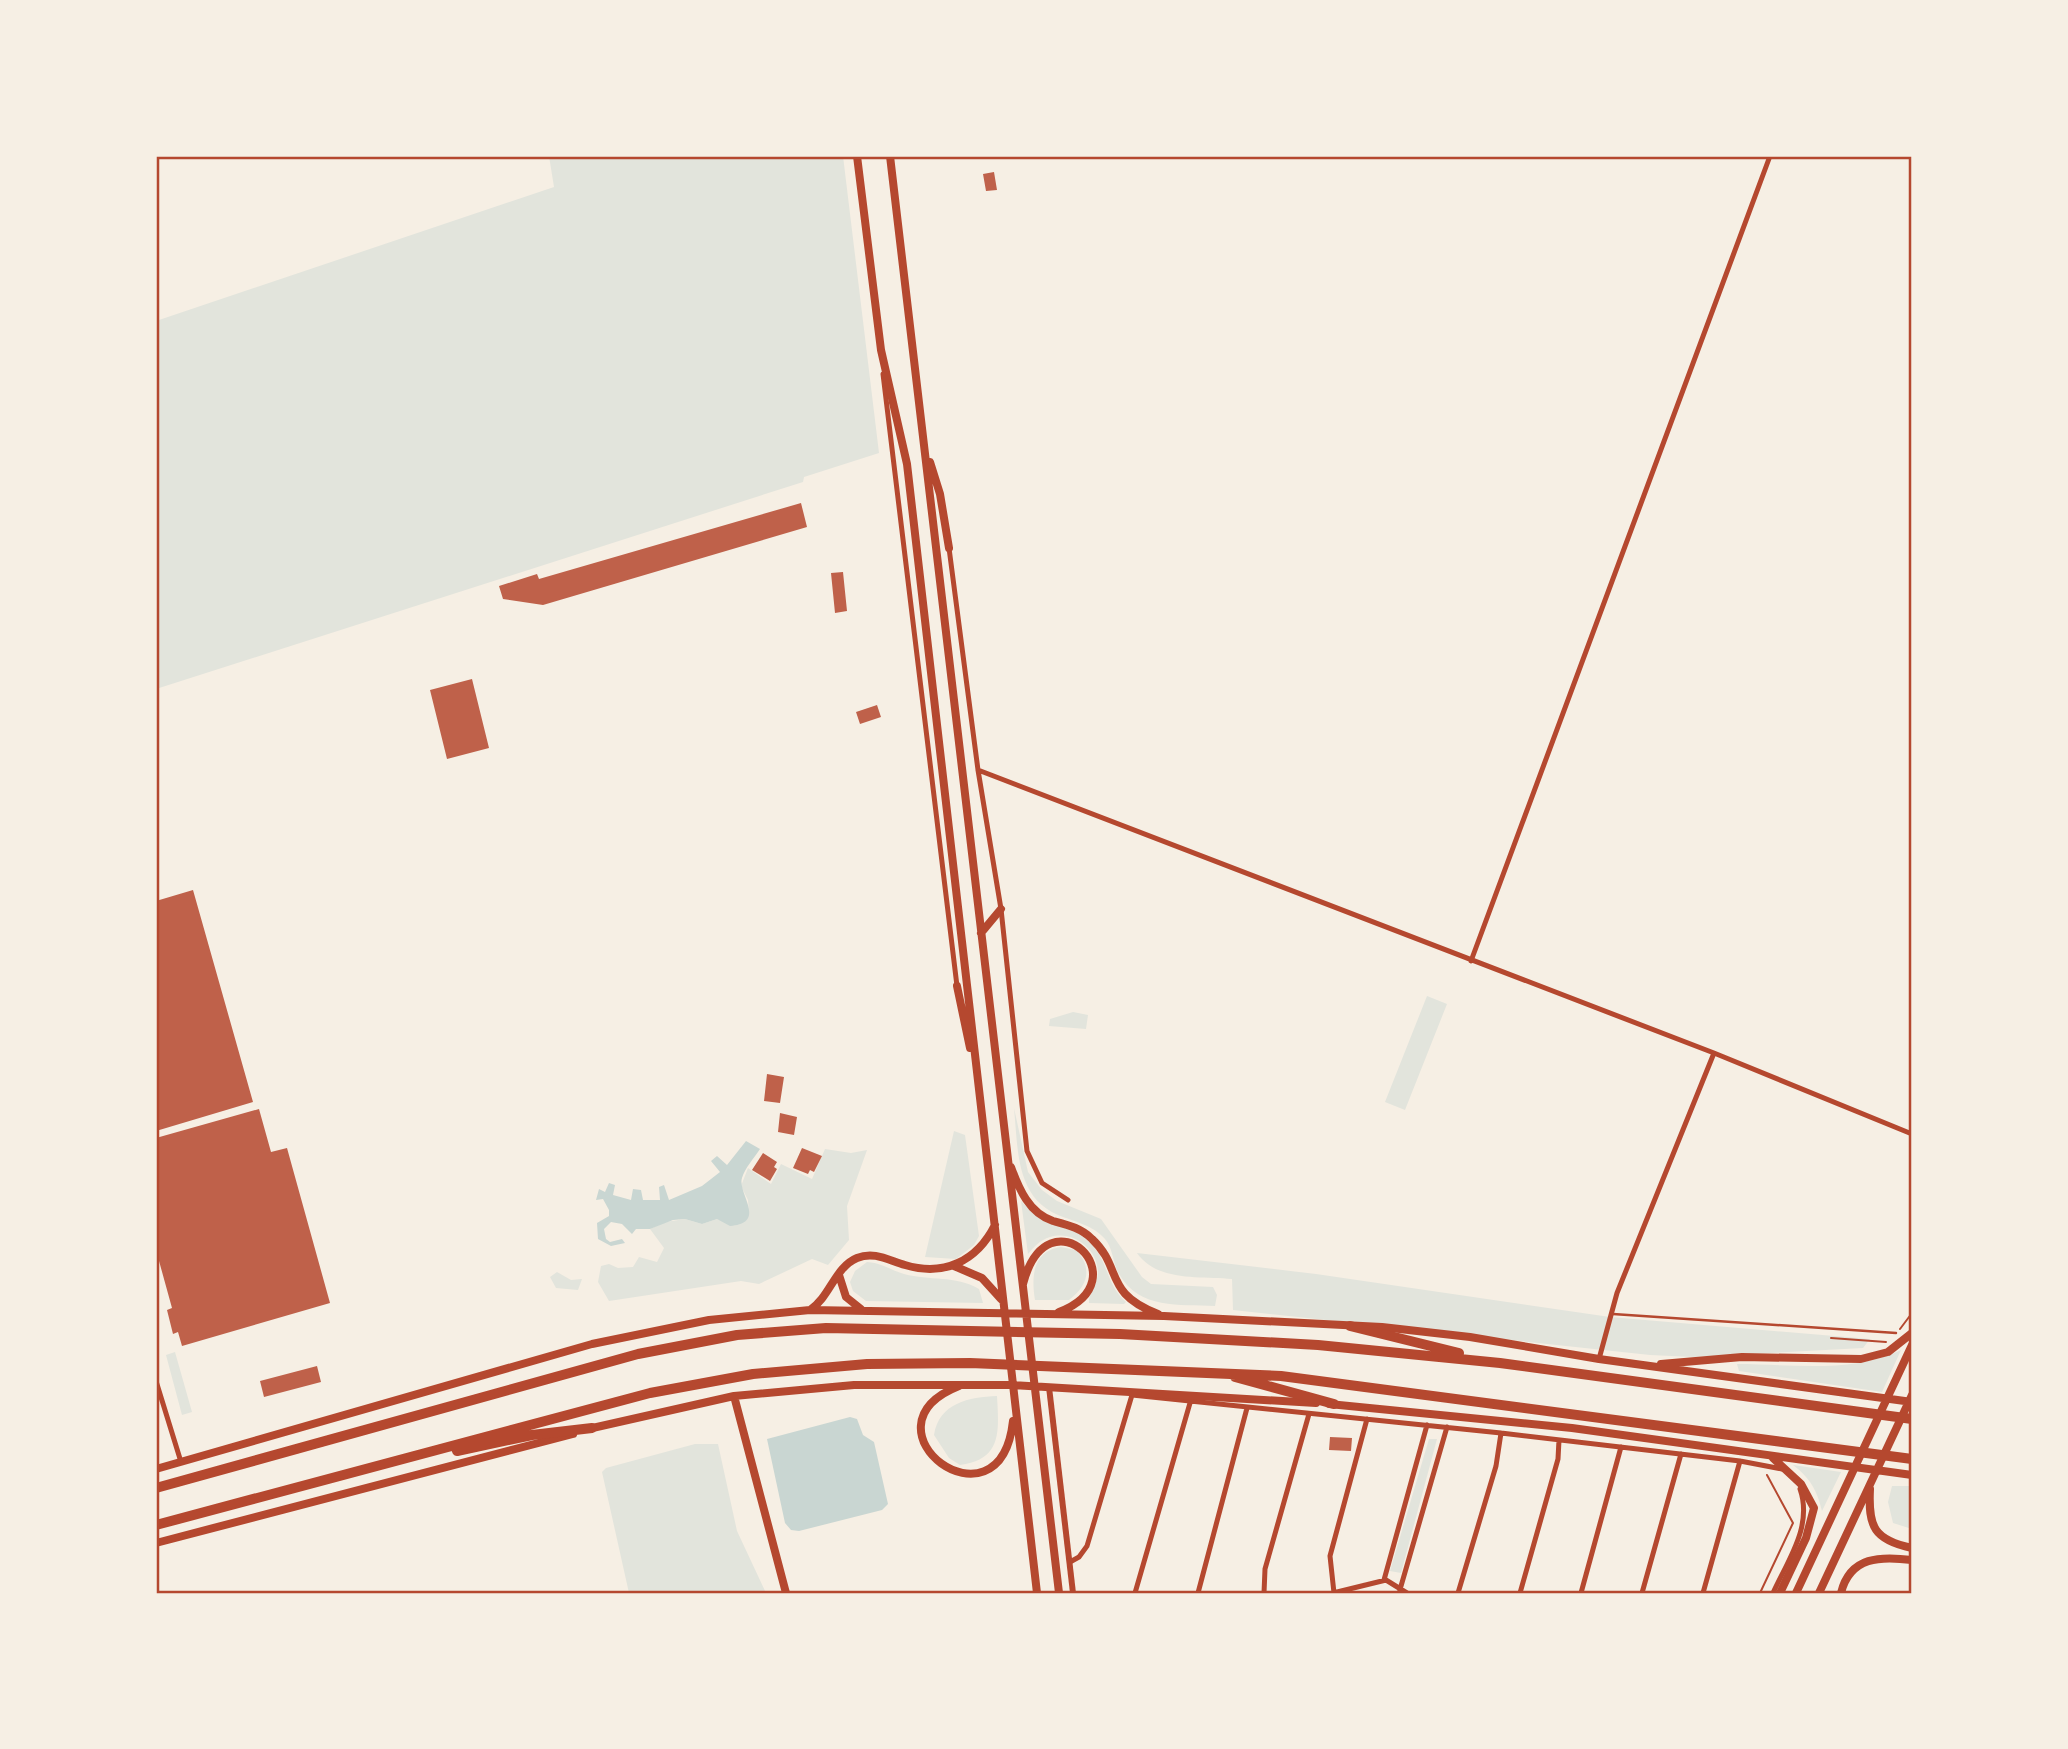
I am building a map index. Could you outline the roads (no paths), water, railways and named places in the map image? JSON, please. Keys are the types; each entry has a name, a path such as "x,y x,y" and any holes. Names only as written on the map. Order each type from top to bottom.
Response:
{"highway":[{"path":"1350,1326 1500,1363"},
{"path":"156,1488 638,1354 709,1339 784,1330 858,1328 1194,1337 1318,1345 1500,1363 1912,1419"},
{"path":"156,1525 650,1393 788,1370 867,1364 944,1362 1215,1372 1328,1380 1912,1459"},
{"path":"1215,1372 1334,1404"},
{"path":"408,1458 532,1435 592,1429"}],"main road":[{"path":"857,156 881,350 905,455 1037,1593"},
{"path":"890,156 1021,1290 1059,1593"},
{"path":"924,449 940,494 949,548"},
{"path":"981,933 1001,909"},
{"path":"957,986 977,1072"},
{"path":"1007,1154 1021,1191 1034,1209 1091,1238 1101,1249 1115,1282 1124,1294 1164,1316"},
{"path":"954,1266 981,1248 995,1224"},
{"path":"1021,1290 1031,1262 1045,1246 1061,1241 1080,1247 1092,1262 1092,1283 1075,1304 1055,1313"},
{"path":"810,1310 825,1297 839,1273 852,1260 870,1255 923,1268 954,1266 982,1278 1004,1304"},
{"path":"839,1273 843,1292 861,1309"},
{"path":"156,1469 518,1363 631,1335 722,1318 810,1310 1164,1316 1350,1326 1470,1337 1599,1359 1912,1402"},
{"path":"1640,1365 1742,1357 1861,1359 1888,1352 1912,1333"},
{"path":"1796,1593 1912,1345"},
{"path":"965,1384 935,1400 923,1421 927,1451 947,1469 971,1473 992,1464 1007,1443 1015,1407"},
{"path":"156,1543 592,1429 734,1396 854,1385 965,1384 1101,1388 1334,1404 1506,1420 1912,1475"},
{"path":"1101,1388 1132,1395"},
{"path":"1819,1593 1912,1395"},
{"path":"734,1396 786,1593"},
{"path":"1769,1455 1791,1474 1810,1498 1814,1514 1806,1538 1780,1593"},
{"path":"1871,1482 1870,1512 1877,1532 1891,1543 1912,1548"},
{"path":"1841,1593 1848,1576 1867,1560 1884,1557 1912,1560"}],"street":[{"path":"1471,961 1770,156"},
{"path":"881,350 957,986"},
{"path":"949,548 978,770 1001,909 1027,1151 1042,1183 1068,1200"},
{"path":"978,770 1714,1053 1912,1134"},
{"path":"1599,1359 1609,1314 1714,1053"},
{"path":"156,1381 181,1462"},
{"path":"1049,1387 1073,1593"},
{"path":"1070,1562 1079,1557 1087,1546 1132,1395 1189,1403 1502,1433 1761,1464 1791,1474 1802,1495 1804,1520 1773,1593"},
{"path":"1135,1593 1189,1403"},
{"path":"1198,1593 1247,1408"},
{"path":"1264,1593 1265,1569 1309,1414"},
{"path":"1367,1419 1330,1556 1334,1593 1353,1591 1384,1580"},
{"path":"1384,1580 1427,1425"},
{"path":"1400,1591 1447,1427"},
{"path":"1458,1593 1496,1466 1502,1433"},
{"path":"1520,1593 1558,1460 1559,1440"},
{"path":"1581,1593 1621,1447"},
{"path":"1642,1593 1681,1454"},
{"path":"1703,1593 1740,1461"},
{"path":"1384,1580 1407,1593"}],"lane":[{"path":"1609,1314 1896,1333"}]}
